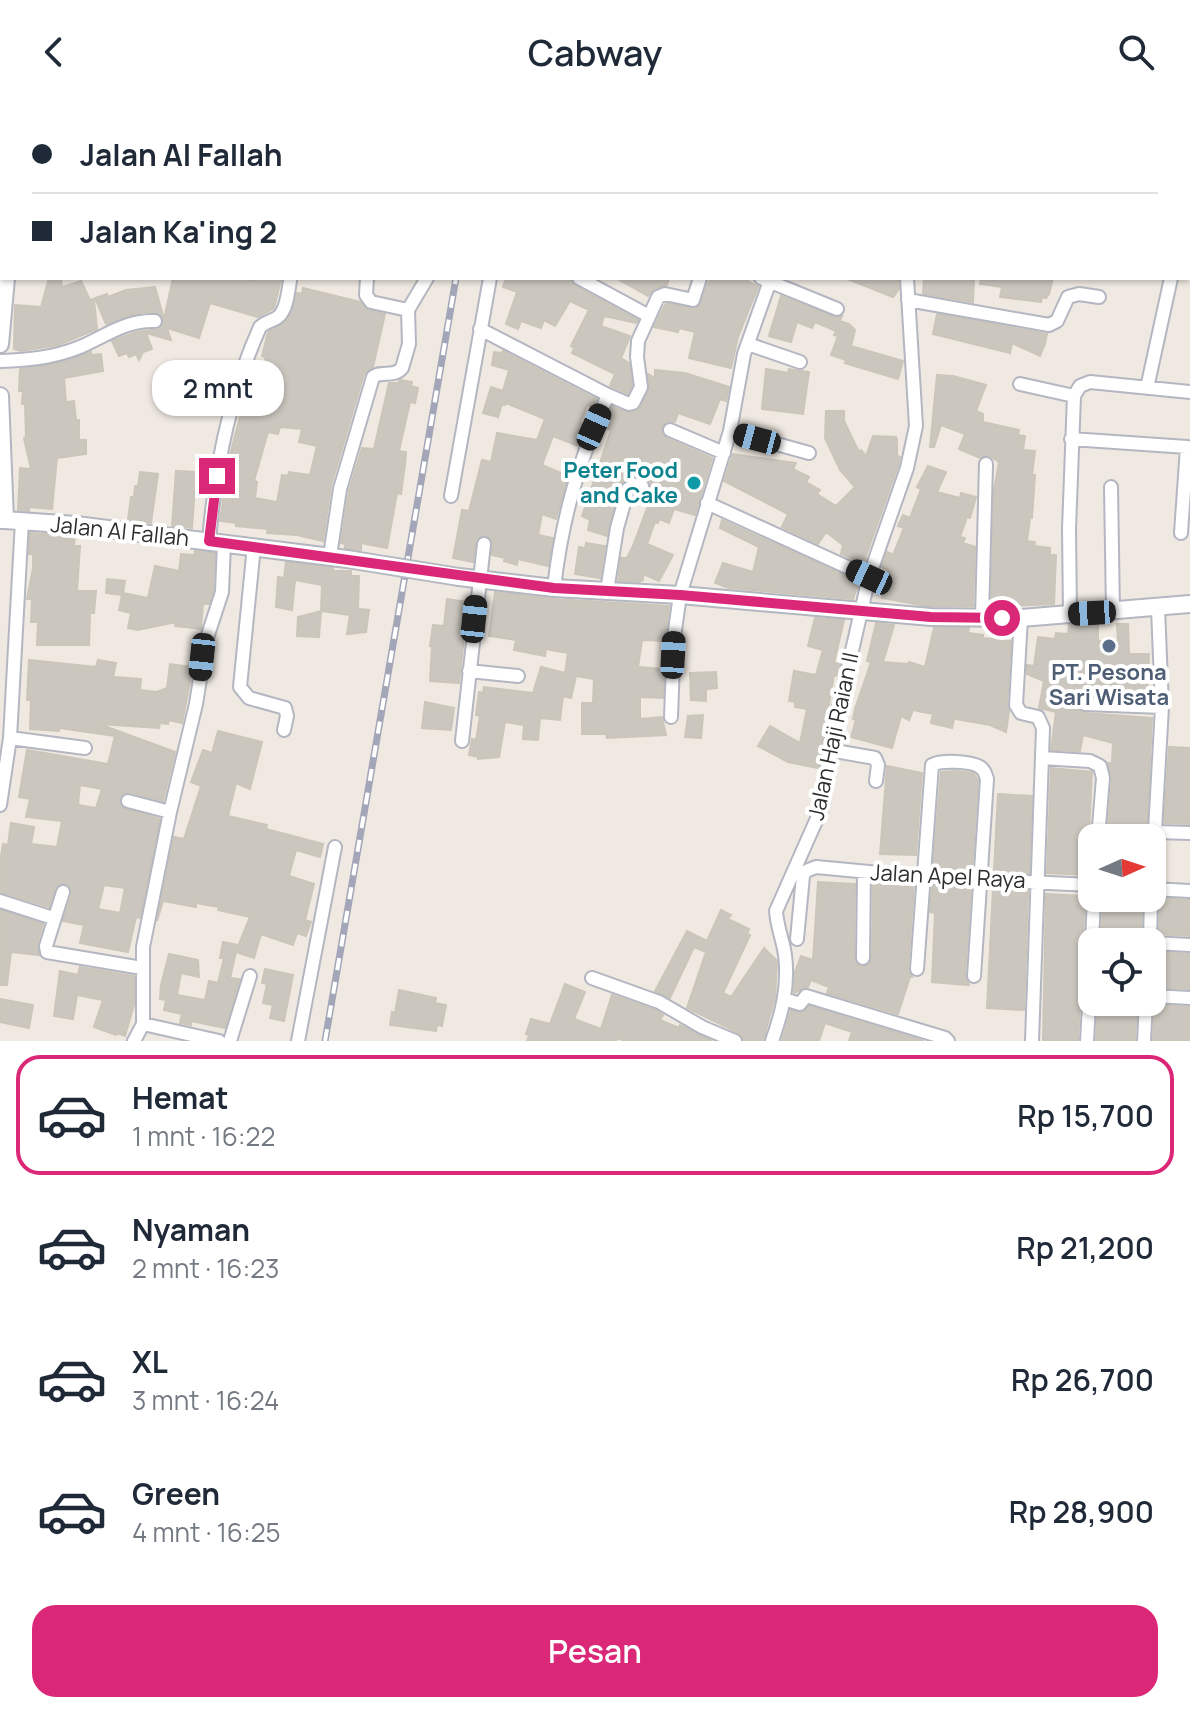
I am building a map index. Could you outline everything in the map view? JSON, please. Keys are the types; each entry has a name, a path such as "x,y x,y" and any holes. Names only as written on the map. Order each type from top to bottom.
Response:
{"street":[{"path":"140,104 175,104"},
{"path":"0,344 6,280"},
{"path":"367,280 366,295 371,302 408,310"},
{"path":"338,558 340,489 372,382 375,375 393,374 402,368 409,344 408,310 426,280"},
{"path":"451,496 490,280"},
{"path":"583,280 649,316"},
{"path":"480,329 631,404 639,394 641,383 637,349 658,297 662,294 693,300 699,280"},
{"path":"671,717 675,628 680,595 724,453 766,280 837,309"},
{"name":"Jalan Haji Raian II","path":"772,1041 784,999 785,953 776,911 823,805 829,750 869,577 907,468 916,426 907,280"},
{"path":"1147,388 1171,280"},
{"path":"134,1041 143,1024 143,947 196,704 206,641 222,592 217,542 217,476 238,382 260,327 283,311 290,281"},
{"path":"908,300 1049,325 1057,321 1068,297 1079,294 1099,297"},
{"path":"0,361 45,358 77,348 120,326 144,320 155,321"},
{"path":"748,344 800,362"},
{"path":"1070,614 1074,396 1080,386 1090,382 1190,392"},
{"path":"1020,384 1074,396"},
{"path":"554,588 568,502 608,395"},
{"path":"0,396 9,520 10,738 0,805"},
{"path":"670,430 724,453"},
{"path":"730,431 809,453"},
{"path":"1071,439 1188,447 1187,500 1181,533"},
{"path":"982,618 986,464"},
{"path":"607,591 617,528 628,489 635,485 642,486"},
{"path":"1111,487 1113,612"},
{"path":"707,503 869,577"},
{"name":"Jalan Al Fallah","path":"9,520 254,546 554,588 680,595 861,612 1021,618 1190,604"},
{"path":"462,741 484,544"},
{"path":"254,546 240,687 249,698 285,708 284,730"},
{"path":"1153,608 1159,711 1155,824"},
{"path":"1021,618 1016,705 1021,713 1041,720 1042,758 1032,1041"},
{"path":"469,671 518,676"},
{"path":"1085,704 1159,711"},
{"path":"10,738 85,748"},
{"path":"829,750 875,758 878,765 876,781"},
{"path":"1042,758 1090,761 1100,766 1103,778 1099,824"},
{"path":"917,969 932,765 938,761 978,766 984,770 987,779 974,976"},
{"path":"128,801 170,812"},
{"path":"1166,832 1190,833"},
{"path":"298,1041 335,847"},
{"name":"Jalan Apel Raya","path":"797,939 802,882 806,871 816,867 922,877 1078,884"},
{"path":"863,958 864,872"},
{"path":"1166,890 1190,891"},
{"path":"63,892 53,918 47,952 142,968"},
{"path":"0,901 53,918"},
{"path":"1166,944 1190,945"},
{"path":"230,1041 250,976"},
{"path":"592,978 659,1002 702,1027 735,1041"},
{"path":"784,999 800,1004 806,996 948,1041"},
{"path":"1166,997 1190,998"},
{"path":"1087,1041 1088,1016"},
{"path":"1144,1041 1145,1016"},
{"path":"143,1024 219,1041"}],"building":[{"path":"48,280 61,280 62,287 81,281 90,300 94,299 97,329 58,345 21,351 14,349 15,305 41,307"},
{"path":"173,280 281,280 274,308 258,317 210,303 199,338 167,328 171,340 146,333 152,349 143,352 139,360 136,354 119,356 112,341 136,332 159,329 163,317 155,312 143,312 106,324 95,298 155,287 164,319"},
{"path":"505,280 571,280 575,286 638,320 636,323 604,316 601,326 630,336 621,358 629,363 632,385 628,394 610,386 615,374 572,353 574,348 571,346 589,310 570,301 555,326 544,320 541,328 521,321 518,329 506,324 517,292 503,287"},
{"path":"620,280 668,280 667,285 654,289 648,296"},
{"path":"710,280 746,280 758,287 738,337 731,368 689,358 695,332 654,327 666,303 696,309"},
{"path":"850,280 898,280 899,289 893,297"},
{"path":"924,280 974,280 973,302 923,294"},
{"path":"981,280 1052,280 1049,294 1046,298 1042,297 1041,302 1000,297 1002,287 980,284"},
{"path":"303,288 360,302 368,310 385,314 373,367 364,374 331,486 323,541 267,533 268,529 220,521 230,455 249,382 260,386 269,364 264,362 266,357 262,356 268,332 288,319 297,293 302,294","holes":["280,427 302,429 299,442 317,446 310,475 289,472 288,476 282,475 277,502 255,498 257,482 254,481 268,432 278,434"]},
{"path":"781,296 834,317 842,316 840,321 855,330 851,346 903,361 898,379 845,363 846,360 831,355 838,336 834,335 836,331 815,322 812,328 797,322 791,342 769,336"},
{"path":"937,314 1047,334 1045,344 1040,356 1012,343 1010,353 933,334"},
{"path":"503,351 596,399 593,407 587,405 580,423 586,425 578,446 553,436 542,465 568,476 556,519 542,514 538,535 553,538 548,566 518,559 517,565 504,561 505,558 492,555 492,541 484,535 476,539 473,562 453,558 462,510 469,511 482,460 491,462 497,433 537,440 545,419 506,403 502,404 498,417 483,413 491,387 503,391 509,370 492,365 494,352"},
{"path":"91,352 91,355 101,354 103,371 64,378 66,402 74,401 76,420 79,420 79,440 86,440 86,454 57,458 52,509 29,507 29,511 18,510 20,468 31,469 24,438 25,404 22,404 23,391 19,391 20,369 63,362"},
{"path":"766,369 788,373 789,369 809,372 803,414 762,409"},
{"path":"655,370 685,373 729,387 726,401 720,399 710,424 678,413 675,422 668,421 662,426 661,432 666,438 712,458 695,515 674,509 669,523 659,519 658,523 655,522 647,544 673,555 659,581 643,574 643,580 639,582 618,581 621,558 627,558 649,503 635,498 649,492 650,482 636,476 623,482 607,536 588,530 590,520 582,516 611,430 604,428 613,407 626,412 639,410 649,390 648,374 655,378"},
{"path":"937,375 986,385 976,411 983,414 983,422 1019,430 1018,435 1025,436 1023,450 1035,451 1032,518 1027,541 1035,542 1034,546 1050,548 1050,555 1056,555 1054,604 991,607 994,490 999,462 990,456 980,458 959,449 965,434 941,425 934,447 930,447"},
{"path":"400,380 412,382 411,386 418,388 415,403 410,402 399,451 406,452 405,464 387,548 361,543 361,550 345,548 345,544 341,543 349,491 362,448 374,449 389,383"},
{"path":"826,411 844,411 844,421 859,452 861,450 866,456 873,436 896,437 897,440 898,466 863,564 841,554 843,545 826,532 818,544 782,527 788,514 724,481 733,454 796,463 793,469 809,477 806,482 820,490 817,494 836,506 855,487 840,470 825,438"},
{"path":"928,466 946,472 937,492 960,498 961,493 976,497 960,537 965,538 963,543 975,547 973,606 926,606 882,598 888,570 882,567 887,552 893,555 904,528 898,526 903,515 910,518 921,489 917,487"},
{"path":"176,471 196,472 192,528 172,526"},
{"path":"140,472 158,474 151,523 128,520 131,497 134,497 135,486 138,486"},
{"path":"722,520 859,582 853,599 729,588 715,583 723,563 753,572 759,547 720,528"},
{"path":"30,533 75,536 74,546 80,546 77,591 96,591 94,613 90,613 89,645 37,645 38,622 31,622 32,599 27,599 33,568 33,554 29,554"},
{"path":"586,543 605,546 600,578 575,574 579,547 585,548"},
{"path":"195,551 215,553 213,590 209,604 203,604 201,629 175,626 176,622 138,630 128,628 131,613 119,610 122,595 106,593 107,579 125,581 123,593 148,598 155,566 179,571 181,554 195,555"},
{"path":"286,562 333,568 333,571 351,571 351,576 359,576 358,609 369,610 366,632 347,634 350,615 321,611 322,585 295,580 292,610 276,607 278,577 284,578"},
{"path":"495,592 669,606 665,641 642,640 638,667 664,669 663,698 640,697 640,719 662,717 666,735 607,738 606,734 582,734 582,703 593,703 594,679 576,676 571,698 563,696 560,720 540,718 538,740 523,739 524,725 505,722 499,757 478,759 469,755 472,739 476,740 480,716 476,715 479,692 483,693 484,687 533,693 541,667 565,673 568,653 546,649 545,656 514,650 516,640 489,636"},
{"path":"447,599 468,602 459,683 430,681 433,625 444,626"},
{"path":"321,611 319,637 297,636 298,617"},
{"path":"815,618 844,620 834,663 840,664 837,676 834,675 818,768 788,762 758,746 770,726 800,743 807,709 795,707 795,702 789,701 794,671 816,675 823,650 808,646"},
{"path":"876,623 894,625 883,662 909,662 925,667 934,628 969,628 968,633 983,635 983,638 1011,641 1006,732 990,725 956,719 952,728 931,723 933,714 913,710 909,720 901,716 892,748 851,737 856,720 853,719 855,709 871,662 867,661"},
{"path":"1098,624 1098,641 1118,641 1117,624 1128,624 1129,654 1149,654 1147,697 1080,691 1076,704 1079,711 1085,713 1152,718 1147,824 1108,824 1112,779 1108,763 1112,763 1113,743 1083,735 1080,751 1051,750 1056,712 1039,708 1044,681 1027,674 1027,665 1034,666 1038,637 1055,639 1056,633 1068,634 1069,625"},
{"path":"29,660 96,667 98,660 116,663 113,677 141,679 140,690 157,692 167,688 170,664 193,667 182,723 169,720 168,724 160,723 159,728 99,724 175,752 163,801 130,792 122,794 119,800 125,809 160,819 140,918 136,917 128,952 80,943 84,925 63,921 72,894 66,884 56,886 49,907 0,892 0,862 3,844 8,845 11,823 34,827 31,844 57,847 62,821 26,817 30,799 19,797 27,750 108,764 115,736 59,728 59,731 30,729 31,700 27,700","holes":["80,785 102,789 96,808 78,805","104,885 125,888 120,913 98,909"]},
{"path":"716,672 717,688 706,689 706,701 691,700 690,673"},
{"path":"425,702 454,708 451,730 422,728"},
{"path":"703,715 701,738 685,737 688,716"},
{"path":"218,731 262,742 250,789 236,783 228,816 323,844 320,857 296,850 289,876 314,884 305,920 311,922 306,936 297,933 293,945 261,934 254,958 236,952 230,978 240,979 225,1028 191,1021 191,1025 180,1023 182,1014 164,1010 166,1000 160,999 161,985 169,954 198,960 199,977 181,973 177,995 205,1000 209,981 218,983 224,958 220,958 223,942 238,945 237,949 250,917 218,910 219,907 196,903 196,907 163,901 157,921 174,837 184,839 201,786 191,782 203,750 212,753"},
{"path":"1169,747 1190,748 1190,824 1164,823"},
{"path":"887,766 922,773 916,855 880,854"},
{"path":"1051,768 1092,772 1089,824 1078,824 1078,875 1047,873"},
{"path":"941,772 973,773 978,780 972,870 933,869"},
{"path":"998,794 1032,796 1029,873 994,871"},
{"path":"818,882 855,884 854,958 862,967 868,965 872,958 873,885 876,882 914,885 908,968 912,977 898,1014 827,993 829,987 811,980 808,987 794,993 795,972 801,956 813,960"},
{"path":"932,886 971,888 965,975 969,985 932,982 935,913 930,912"},
{"path":"993,889 1028,891 1024,1010 987,1008"},
{"path":"1046,894 1078,896 1078,912 1084,912 1083,928 1078,928 1078,1041 1043,1041"},
{"path":"1166,898 1190,900 1190,936 1166,934 1166,928 1159,928 1160,912 1166,912"},
{"path":"0,910 43,924 37,944 39,955 11,952 7,985 0,985"},
{"path":"721,910 731,915 728,919 749,929 747,934 750,935 723,993 731,997 764,948 777,961 775,997 763,1041 744,1041 739,1033 687,1008 706,952 694,947 670,998 655,991 687,931 707,941"},
{"path":"1103,912 1142,912 1141,928 1102,928"},
{"path":"1166,953 1190,954 1190,989 1166,988"},
{"path":"80,967 134,976 134,1005 125,1036 94,1027 103,1000 77,995 73,1019 54,1016 60,971 78,975"},
{"path":"265,969 293,975 284,1021 270,1018 273,1005 263,1003 267,984 262,983"},
{"path":"565,984 585,992 574,1019 601,1029 612,995 655,1010 663,1015 660,1020 679,1028 680,1025 712,1041 626,1041 617,1038 616,1041 527,1041 531,1019 550,1024"},
{"path":"399,990 436,998 435,1003 446,1005 442,1026 437,1025 436,1031 390,1025"},
{"path":"0,999 33,1005 29,1028 0,1022"},
{"path":"809,1006 924,1041 849,1041 852,1032 825,1023 819,1041 782,1041 791,1010 802,1013"},
{"path":"1166,1006 1190,1007 1190,1041 1153,1041 1154,1016 1166,1016"},
{"path":"1097,1016 1136,1016 1135,1041 1096,1041"}],"railway":[{"path":"325,1041 456,280"}],"place":[{"name":"Peter Food and Cake","path":"694,483"},
{"name":"PT. Pesona Sari Wisata","path":"1109,646"}],"route":[{"path":"217,476 209,541 554,588 680,595 931,617 1002,618"}]}
